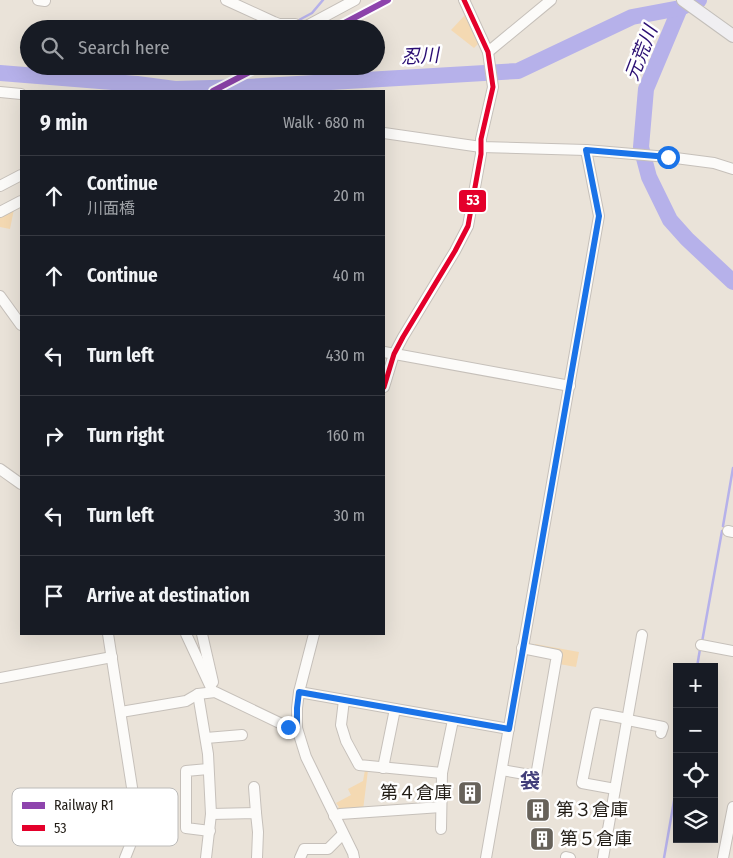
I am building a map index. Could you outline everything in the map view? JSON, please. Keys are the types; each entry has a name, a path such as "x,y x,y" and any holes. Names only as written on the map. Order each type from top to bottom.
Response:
{"main road":[{"path":"683,0 733,36"}],"street":[{"path":"226,0 270,20"},
{"path":"318,20 355,0"},
{"path":"385,380 389,353 468,226 481,154 480,139 493,88 489,57 464,0"},
{"path":"489,57 551,0"},
{"path":"0,92 20,94"},
{"path":"385,133 481,147 586,150 668,157 714,163 733,169"},
{"path":"486,858 599,216 586,150"},
{"path":"0,186 20,176"},
{"path":"0,212 20,202"},
{"path":"0,296 20,324"},
{"path":"389,353 570,386"},
{"path":"0,468 20,483"},
{"path":"108,635 132,788"},
{"path":"186,635 214,692"},
{"path":"202,635 214,692"},
{"path":"603,858 642,635"},
{"path":"311,637 299,692 297,728 306,757 354,858"},
{"path":"701,645 733,651"},
{"path":"502,770 536,776 557,655 522,648"},
{"path":"0,678 112,657"},
{"path":"121,712 186,701 198,694 214,692 288,727 297,728"},
{"path":"299,692 509,729"},
{"path":"198,694 206,738 211,814 206,858"},
{"path":"344,700 341,725 346,741 359,766 442,773"},
{"path":"383,768 395,710"},
{"path":"615,789 582,783 596,713 663,727"},
{"path":"441,829 442,773 453,720"},
{"path":"206,738 242,734"},
{"path":"208,769 186,772 186,828 210,831"},
{"path":"254,787 258,832 257,858"},
{"path":"334,816 358,812 441,807"},
{"path":"723,858 733,807"},
{"path":"211,814 256,813"},
{"path":"300,858 304,849 328,848 343,834"},
{"path":"125,858 130,846"}],"shaded area":[{"path":"466,14 479,43 474,48 451,30"},
{"path":"14,209 10,229 0,227 0,217"},
{"path":"535,644 579,652 576,667 559,664 561,652 535,647"},
{"path":"365,770 368,770 363,810 340,812 336,809 339,807 336,803 351,795 348,789 363,781"}],"waterway":[{"path":"299,20 312,13 323,0"},
{"name":"忍川","path":"25,75 175,89 247,87 518,71 632,17 680,8 699,0"},
{"name":"元荒川","path":"680,8 646,89 641,147 649,177 670,220 687,239 733,282"},
{"name":"忍川","path":"0,73 20,75"},
{"path":"723,526 733,468"},
{"path":"702,642 722,531"},
{"path":"698,663 700,649"},
{"path":"664,858 675,798"}],"rail line":[{"name":"R1","path":"350,20 388,0"},
{"name":"R1","path":"215,90 244,75"}],"transit line":[{"name":"53","path":"385,384 394,354 468,226 481,154 481,139 493,87 488,52 464,0"}],"place":[{"name":"第４倉庫","path":"470,793"},
{"name":"第３倉庫","path":"538,810"},
{"name":"第５倉庫","path":"542,839"}],"district":[{"name":"袋","path":"530,781"}],"route":[{"path":"288,727 297,728 299,692 509,729 599,216 586,150 668,157"}]}
